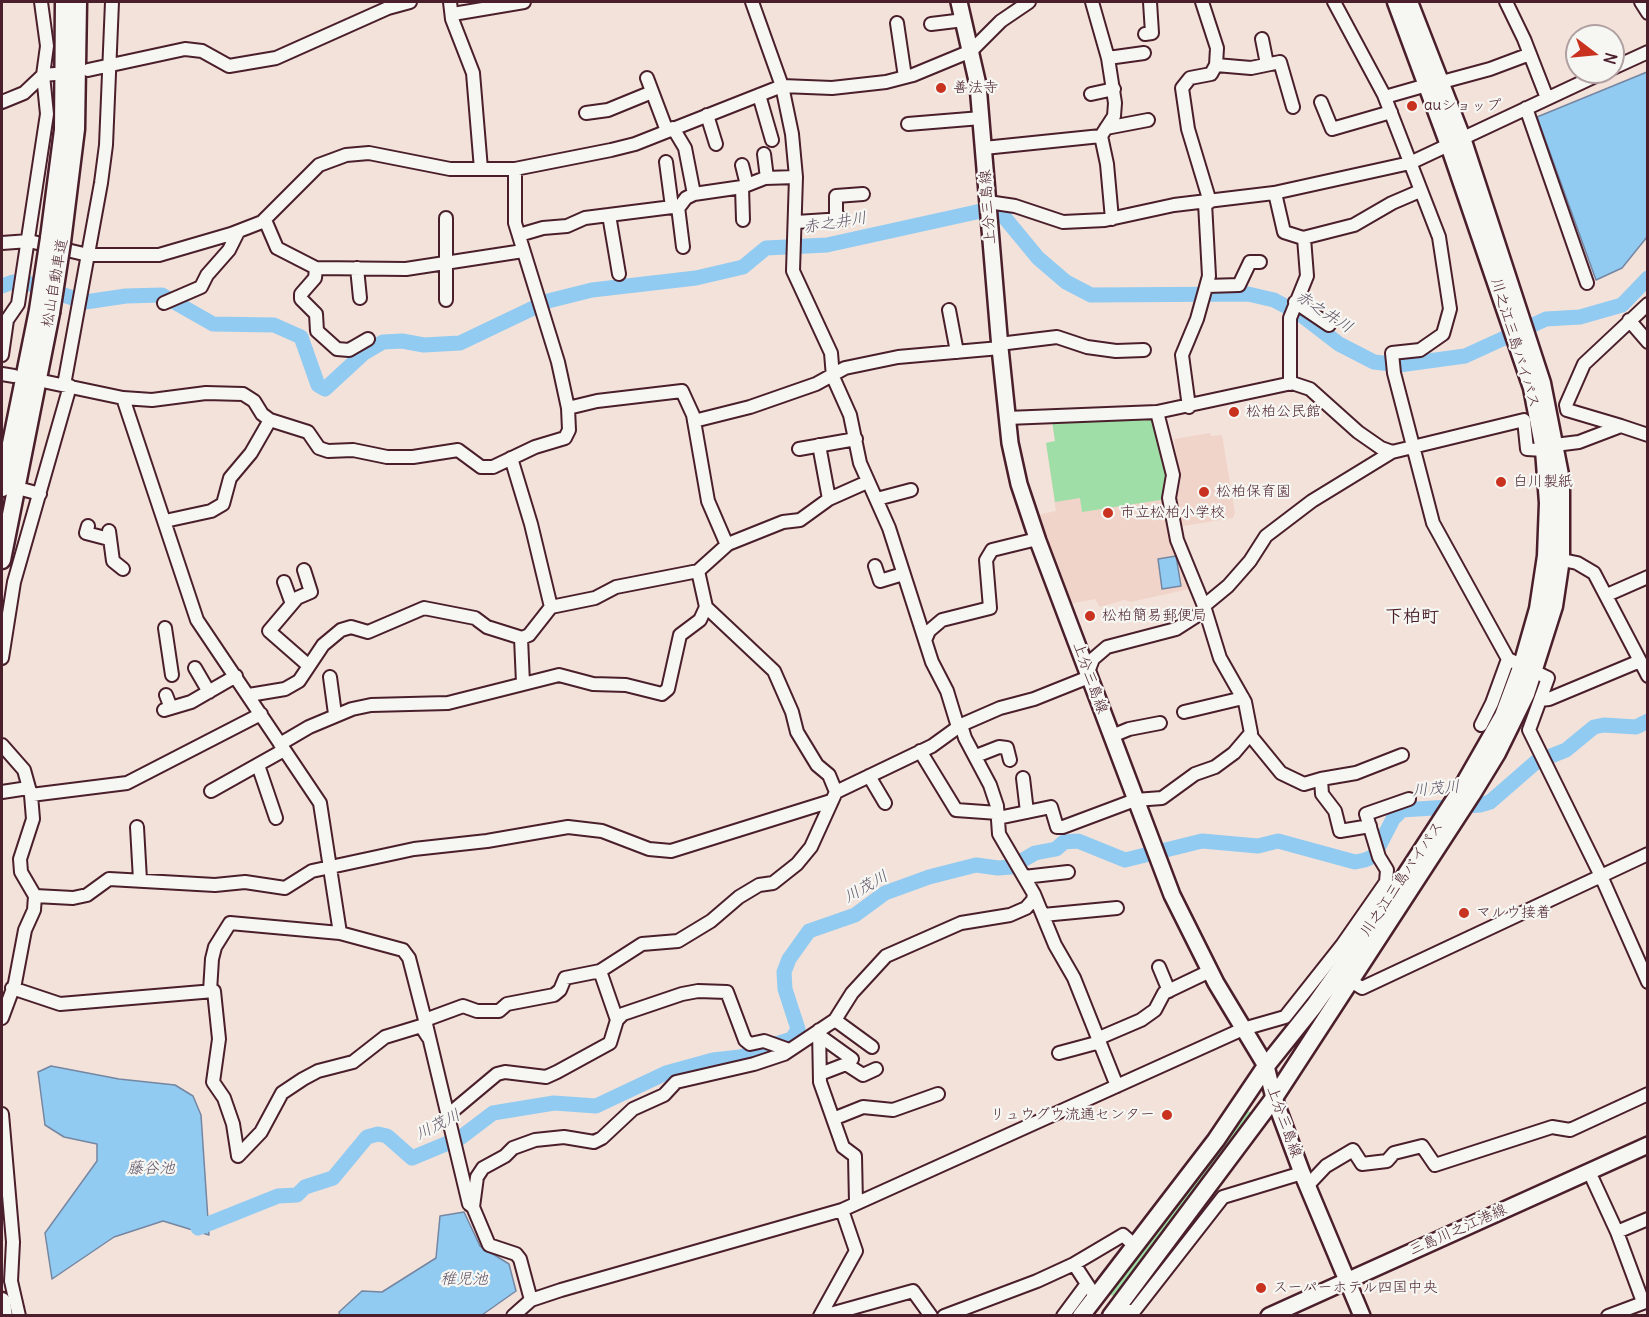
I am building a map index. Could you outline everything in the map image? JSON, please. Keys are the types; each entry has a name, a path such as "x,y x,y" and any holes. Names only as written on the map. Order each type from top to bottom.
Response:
{"highway":[{"name":"松山自動車道","path":"56,240 63,130 64,2"},
{"name":"松山自動車道","path":"2,560 76,129 78,2"},
{"name":"川之江三島バイパス","path":"1396,2 1435,83"},
{"name":"川之江三島バイパス","path":"1112,1314 1274,1098 1345,977 1465,794 1503,716 1522,665 1553,558 1548,503 1550,447 1523,340 1409,2"},
{"name":"松山自動車道","path":"2,488 44,312"},
{"name":"川之江三島バイパス","path":"1081,1316 1091,1290 1134,1245 1216,1140 1266,1066 1345,977 1390,888 1448,820"},
{"path":"2,1301 4,1316"}],"main road":[{"name":"上分三島線","path":"959,2 971,51 981,118 1007,418 1014,463 1037,539 1172,895 1210,971 1266,1066 1274,1098 1305,1179 1362,1316"},
{"name":"三島川之江港線","path":"1292,1316 1349,1284 1647,1145"},
{"name":"三島川之江港線","path":"1269,1316 1647,1156"}],"street":[{"path":"2,355 7,320 18,304 46,114 49,74 41,2"},
{"path":"2,658 14,582 40,494 67,386 77,312 106,145 112,2"},
{"path":"88,70 185,49 202,51 229,66 276,58 388,8 410,2"},
{"path":"481,169 473,73 452,19 452,8 524,2"},
{"path":"752,2 782,86 792,134 796,177 793,272 831,353 834,377 850,415 860,463 889,528 932,662 947,691 959,726 990,785 998,815 999,834 1034,894 1100,1040 1117,1086"},
{"path":"2,243 29,241 88,255 159,255 238,232 265,220 319,165 346,155 369,153 450,169 515,170 635,144 782,86 832,88 886,82 905,77 971,51 1001,21 1029,2"},
{"path":"1092,2 1114,89 1115,112 1104,132 1112,219"},
{"path":"1189,407 1182,355 1207,286 1210,257 1208,202 1188,129 1182,88 1186,80 1211,74 1216,65 1217,48 1202,2"},
{"path":"1334,2 1385,97 1439,237 1450,309 1448,323 1443,334 1436,341 1420,350 1392,353 1412,445 1433,523 1522,665 1548,678 1529,730 1601,876 1647,982"},
{"path":"1506,2 1547,98"},
{"path":"1641,2 1647,13"},
{"path":"1145,34 1152,33 1153,6"},
{"path":"931,24 964,20"},
{"path":"897,23 905,77"},
{"path":"1262,39 1267,64"},
{"path":"1625,62 1647,52"},
{"path":"1108,58 1144,53"},
{"path":"1385,97 1490,69 1530,54"},
{"path":"1216,65 1251,68 1280,62 1293,107"},
{"path":"2,102 24,93 49,74"},
{"path":"647,78 670,130 685,148 694,194"},
{"path":"988,209 1014,206 1063,222 1112,219 1174,205 1275,193 1410,163 1578,84"},
{"path":"1091,94 1114,89"},
{"path":"586,113 608,110 652,92"},
{"path":"759,95 772,140"},
{"path":"1326,106 1332,129 1349,128 1391,112"},
{"path":"1526,108 1587,283"},
{"path":"707,115 716,144"},
{"path":"908,124 981,118"},
{"path":"984,148 1104,132 1148,120"},
{"path":"764,154 767,178"},
{"path":"666,162 683,247"},
{"path":"742,165 745,186 743,220"},
{"path":"47,382 123,398 152,400 206,393 243,394 254,401 262,414 270,420 308,432 318,448 328,451 353,450 387,457 413,457 458,450 481,467 493,467 565,438 569,430 568,408 558,362 523,251 514,213 515,170"},
{"path":"519,235 543,228 567,226 585,218 675,207 694,194 745,186 767,178 796,177"},
{"path":"1275,193 1284,232 1289,236 1304,238 1354,225 1392,203 1420,191"},
{"path":"796,222 840,219 836,196 863,194"},
{"path":"609,215 619,274"},
{"path":"446,218 446,300"},
{"path":"265,220 277,248 316,268 406,269 523,251"},
{"path":"164,303 201,287 207,275 229,250 238,232"},
{"path":"1290,384 1291,315 1307,276 1304,238"},
{"path":"1207,286 1239,285 1250,262 1260,261"},
{"path":"316,268 315,278 301,294 301,299 316,314 317,332 337,349 349,350 368,339"},
{"path":"357,268 360,298"},
{"path":"1295,302 1329,325"},
{"path":"1647,304 1584,364 1566,405 1567,410 1647,435"},
{"path":"953,317 957,352"},
{"path":"1629,320 1647,342"},
{"path":"694,421 750,406 834,377 845,368 898,357 957,352 1056,338 1087,347 1116,351 1144,350"},
{"path":"1007,418 1157,412 1290,384 1310,389 1370,441 1392,452"},
{"path":"568,408 597,401 682,391 694,421 708,501 727,546"},
{"path":"123,398 197,620 320,803 340,933"},
{"path":"1157,412 1173,475 1169,498 1174,527 1204,606 1220,658 1244,699 1250,735 1281,773 1304,784 1356,773 1402,755"},
{"path":"165,521 211,512 223,504 230,478 251,453 270,425 270,420"},
{"path":"34,896 80,897 87,895 109,879 215,885 245,882 285,888 312,872 414,849 487,841 568,827 602,831 649,849 671,851 833,797 920,751 959,726 1000,708 1034,699 1089,674 1093,659 1107,647 1176,629 1201,613 1204,606 1250,561 1266,536 1320,495 1392,452 1412,445 1524,420 1527,449 1579,442 1621,426"},
{"path":"799,449 856,439"},
{"path":"819,445 829,500"},
{"path":"511,458 531,524 551,607"},
{"path":"249,696 290,687 303,677 323,645 341,630 351,627 368,632 424,608 475,618 487,627 521,638 529,635 551,607 595,598 616,587 698,570 727,546 783,522 800,520 829,500 854,490 867,479"},
{"path":"24,490 40,494"},
{"path":"877,499 911,490"},
{"path":"88,526 86,533 109,535 113,561 123,568"},
{"path":"926,638 934,625 942,620 990,608 986,560 992,550 1037,539"},
{"path":"1553,558 1577,563 1594,573 1608,595 1647,676"},
{"path":"875,566 880,581 903,574"},
{"path":"304,570 311,592 297,598 269,631 309,666"},
{"path":"425,1020 463,1006 477,1011 499,1011 507,1004 554,995 560,990 565,978 573,974 600,970 642,944 678,941 711,921 739,897 759,885 773,883 797,864 811,847 828,813 833,797 829,775 817,765 797,732 792,712 774,671 706,607 698,570"},
{"path":"1608,595 1647,577"},
{"path":"284,582 292,604"},
{"path":"211,791 258,765 335,714 371,705 448,703 564,675 592,684 626,685 662,694 668,689 680,635 700,620 706,607"},
{"path":"165,628 172,675"},
{"path":"521,638 524,683"},
{"path":"1540,700 1549,699 1640,661"},
{"path":"1481,724 1492,703 1522,665"},
{"path":"195,668 209,692"},
{"path":"166,694 167,709 191,702 236,676"},
{"path":"330,677 335,714"},
{"path":"1184,712 1244,699"},
{"path":"2,792 30,792 127,783 261,714"},
{"path":"1112,736 1129,729 1160,723"},
{"path":"920,751 933,776 956,810 998,815 1051,807 1057,827 1063,827 1136,800 1162,798 1195,774 1215,767 1234,753 1250,735"},
{"path":"2,745 24,770 30,792 33,819 20,860 21,872 34,896 34,910 25,930 12,988 2,1018"},
{"path":"976,756 999,747 1006,748 1010,760"},
{"path":"258,765 276,818"},
{"path":"869,776 885,803"},
{"path":"1023,778 1027,812"},
{"path":"1321,779 1322,794 1335,811 1340,831 1370,826"},
{"path":"513,1316 528,1306 842,1210 1243,1029 1285,1017 1390,888 1387,870 1377,851 1366,814 1409,799"},
{"path":"137,827 140,880"},
{"path":"1345,977 1362,988 1647,854"},
{"path":"1020,868 1068,872"},
{"path":"473,1207 477,1178 483,1168 505,1156 513,1148 535,1140 564,1137 594,1142 602,1138 633,1109 664,1095 676,1082 754,1064 779,1047 820,1033 835,1020 852,993 886,956 960,924 1010,915 1031,905 1034,894"},
{"path":"1043,915 1117,908"},
{"path":"210,991 209,976 213,953 230,923 340,933 403,950 409,958 469,1204 473,1207 489,1245 516,1254 520,1259 528,1306"},
{"path":"1159,967 1168,991"},
{"path":"600,970 617,1020"},
{"path":"1059,1053 1100,1040 1141,1020 1155,1010 1158,999 1168,991 1210,971"},
{"path":"12,988 60,1004 214,991 219,1024 213,1082 224,1098 233,1124 238,1156 261,1132 282,1093 303,1079 318,1071 353,1062 385,1037 421,1026 430,1040"},
{"path":"448,1115 497,1074 505,1072 546,1077 610,1043 617,1020 623,1014 682,994 700,991 727,992 746,1040 750,1044 764,1041 779,1047"},
{"path":"835,1020 872,1047"},
{"path":"820,1033 852,1059"},
{"path":"820,1033 820,1074 843,1147 855,1156 856,1203"},
{"path":"820,1074 846,1064 863,1075 876,1069"},
{"path":"833,1119 863,1107 893,1110 939,1094"},
{"path":"1112,1314 1134,1311 1223,1197 1305,1179 1353,1150 1362,1164 1387,1161 1394,1153 1422,1146 1435,1165 1552,1127 1570,1130 1647,1094"},
{"path":"2,1114 6,1209 14,1242 11,1281 19,1316"},
{"path":"1593,1180 1645,1301 1608,1316"},
{"path":"821,1316 856,1251 842,1210"},
{"path":"1617,1232 1647,1219"},
{"path":"944,1316 968,1312 1074,1264 1123,1235 1134,1245"},
{"path":"1062,1316 1091,1290 1074,1264"},
{"path":"821,1316 913,1291 931,1316"}],"shaded area":[{"name":"市立松柏小学校","path":"1052,421 1170,479 1193,588 1131,602 1124,600 1100,607 1095,599 1069,604 1037,515 1056,511 1046,443 1055,441"},
{"name":"松柏保育園","path":"1210,433 1211,436 1222,435 1235,513 1233,518 1178,527 1174,504 1179,472 1174,439"}],"green space":[{"path":"1154,416 1170,473 1167,499 1082,512 1080,498 1055,502 1046,443 1055,441 1052,421"},
{"path":"1247,1111 1254,1113 1124,1285 1114,1296 1104,1293"}],"water":[{"path":"1647,72 1647,237 1622,268 1596,280 1537,117 1618,84 1625,84 1625,81"},
{"path":"1176,556 1181,586 1162,589 1158,559"},
{"name":"藤谷池","path":"51,1066 119,1079 175,1085 193,1096 201,1115 209,1235 163,1221 114,1237 52,1279 45,1233 97,1161 97,1144 64,1137 45,1125 38,1072"},
{"name":"稚児池","path":"464,1212 480,1246 509,1264 516,1291 482,1315 340,1316 339,1312 362,1291 382,1292 436,1258 440,1216"}],"waterway":[{"name":"赤之井川","path":"2,286 13,282 27,283 85,302 126,296 162,295 213,324 274,325 301,337 318,385 325,389 364,353 383,342 402,341 424,345 460,343 548,301 592,290 696,278 743,267 766,248 827,245 981,211 1000,212 1038,258 1066,282 1091,295 1248,294 1274,300 1300,314 1339,344 1374,362 1399,365 1465,356 1546,319 1580,317 1622,305 1648,278"},
{"name":"川茂川","path":"198,1228 278,1196 297,1195 305,1187 333,1178 367,1137 378,1134 387,1136 412,1158 460,1138 493,1113 554,1103 596,1106 666,1073 713,1060 740,1057 772,1048 776,1044 792,1039 798,1029 785,989 784,972 789,959 809,931 855,915 885,893 929,877 976,865 1011,867 1035,853 1056,849 1064,842 1078,841 1125,860 1202,841 1258,846 1278,841 1355,862 1365,860 1374,856 1393,819 1402,810 1480,805 1490,802 1536,762 1566,750 1594,727 1604,725 1636,727 1648,721"}],"place":[{"name":"善法寺","path":"941,88"},
{"name":"auショップ","path":"1412,106"},
{"name":"松柏公民館","path":"1234,412"},
{"name":"白川製紙","path":"1501,482"},
{"name":"松柏保育園","path":"1204,492"},
{"name":"市立松柏小学校","path":"1108,513"},
{"name":"松柏簡易郵便局","path":"1090,616"},
{"name":"マルウ接着","path":"1464,913"},
{"name":"リュウグウ流通センター","path":"1167,1115"},
{"name":"スーパーホテル四国中央","path":"1261,1288"}],"district":[{"name":"下柏町","path":"1412,617"}]}
